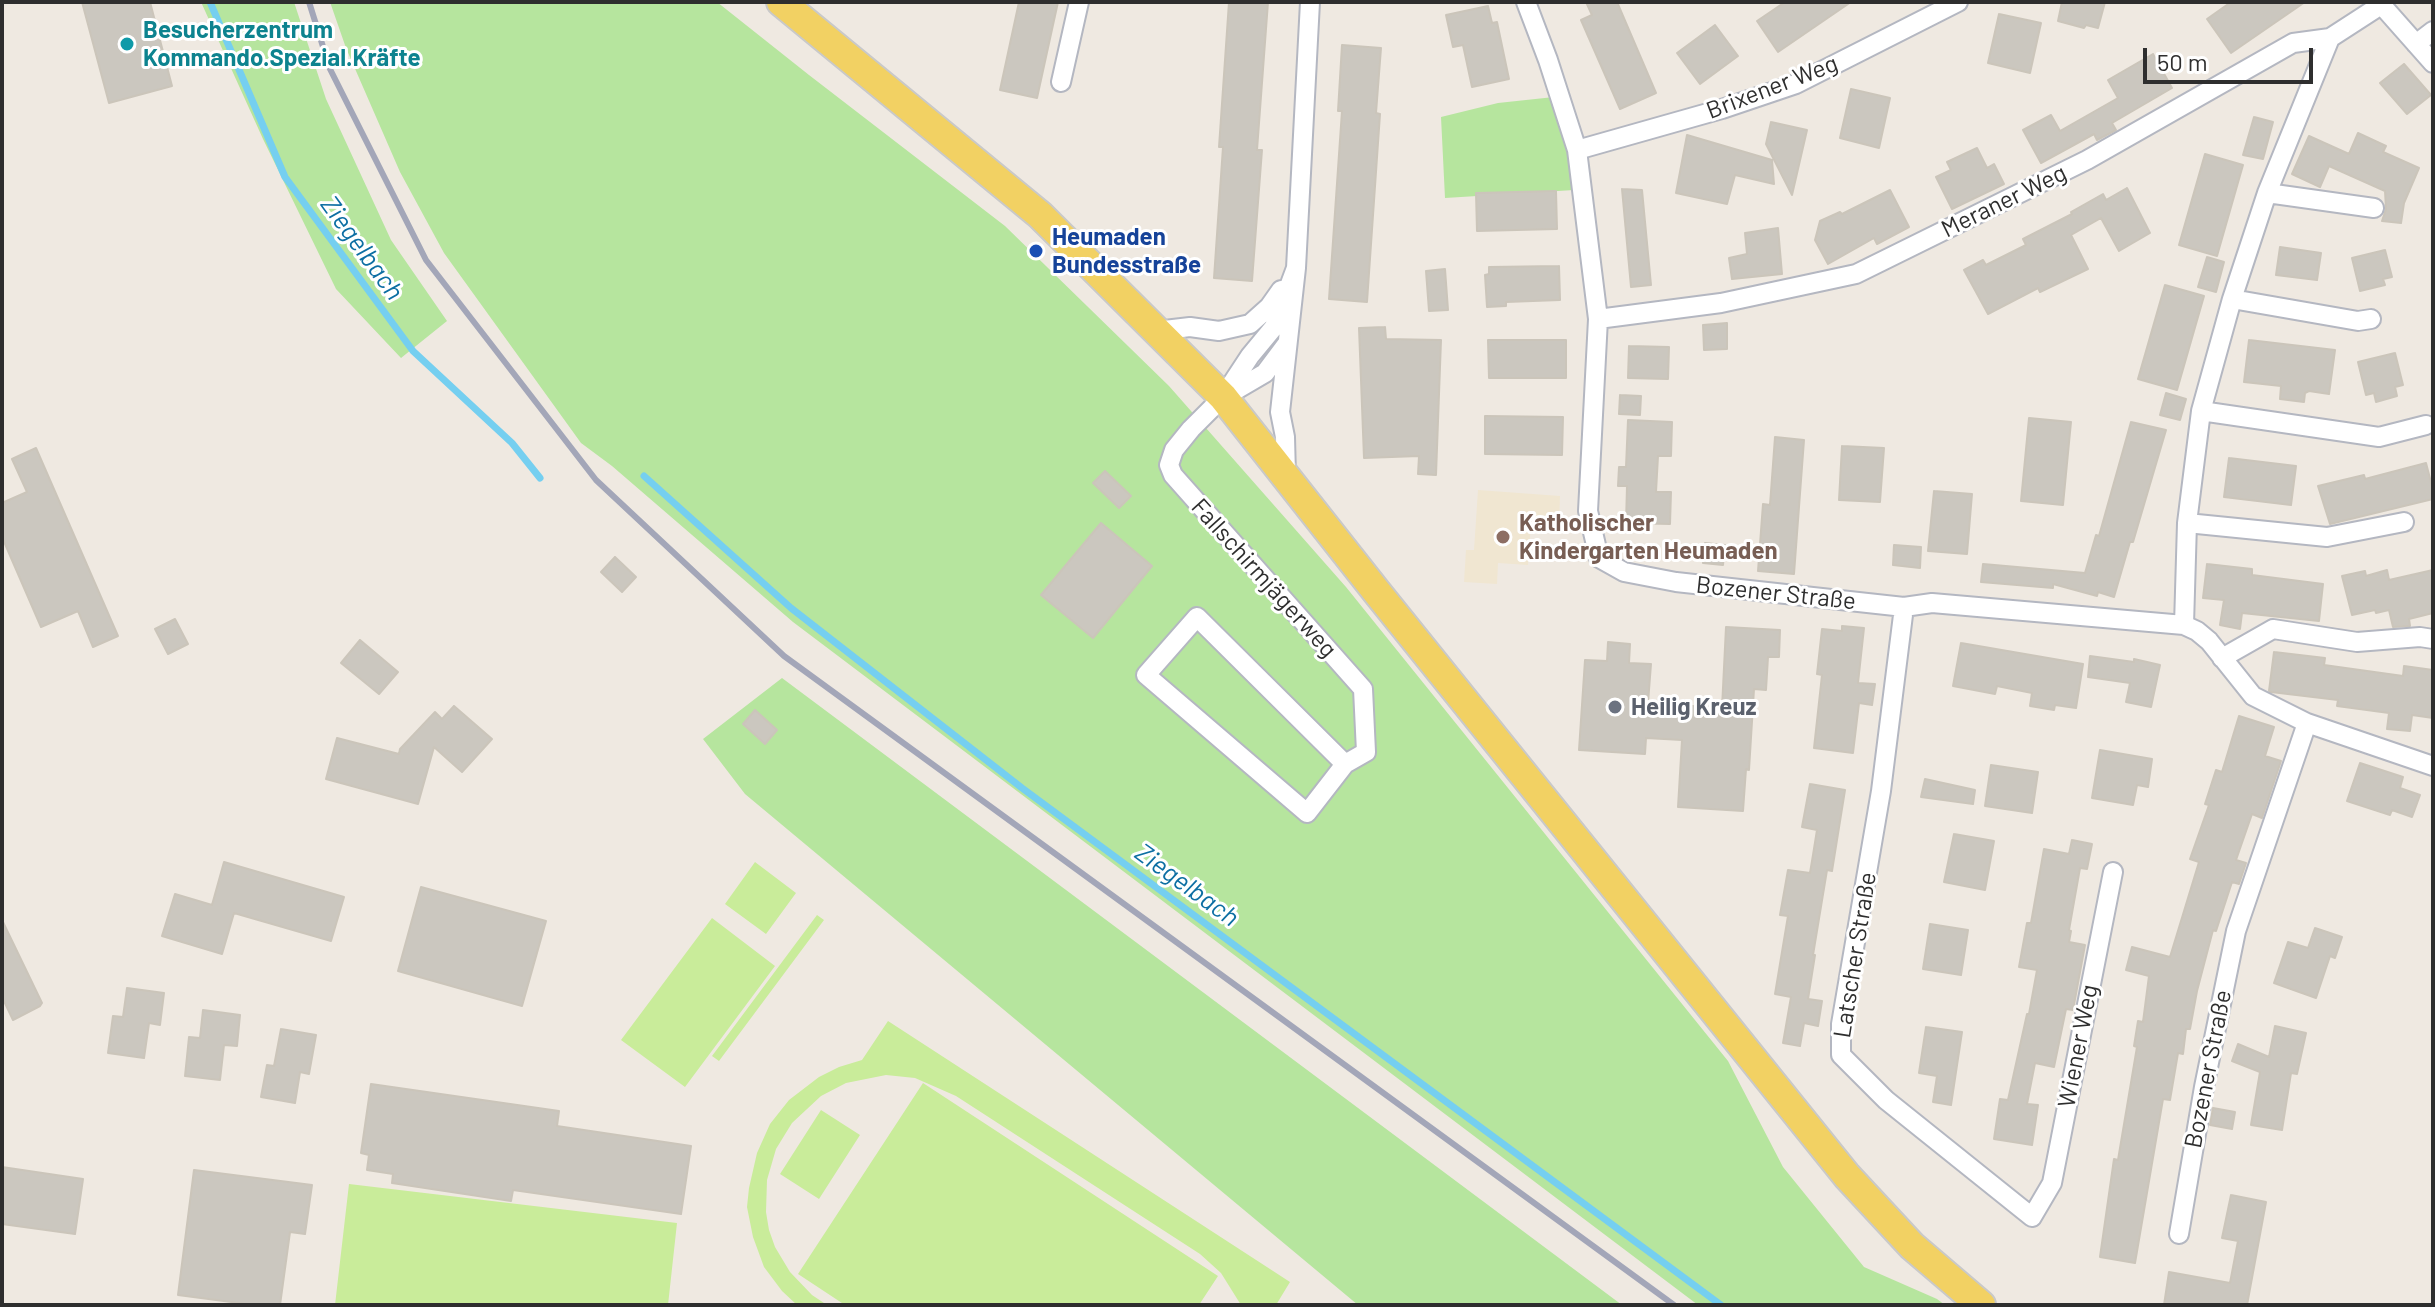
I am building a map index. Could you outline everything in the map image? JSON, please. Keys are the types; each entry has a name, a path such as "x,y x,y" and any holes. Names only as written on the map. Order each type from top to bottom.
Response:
{"main road":[{"path":"781,2 1040,215 1223,397 1847,1176 1912,1246 1981,1305"}],"street":[{"path":"1061,82 1079,2"},
{"path":"1287,478 1280,412 1296,268 1310,2"},
{"name":"Bozener Straße","path":"1526,2 1577,150 1598,319 1588,511 1599,558 1624,572 1676,582 1904,607 1932,603 2184,625"},
{"name":"Brixener Weg","path":"1577,150 1722,109 1796,84 1958,2"},
{"path":"2380,3 2433,63"},
{"name":"Meraner Weg","path":"1598,319 1721,303 1856,274 2087,160 2293,43 2330,38 2380,3"},
{"path":"2416,44 2433,31"},
{"path":"2330,38 2267,193 2232,299 2201,411 2187,523 2184,625 2209,641 2253,696 2307,723 2433,766"},
{"path":"2267,193 2374,208"},
{"path":"1156,331 1190,327 1219,331 1250,324 1269,307 1296,268"},
{"path":"1223,397 1274,327 1296,268"},
{"path":"2232,299 2358,321 2371,319"},
{"path":"1223,397 1265,373 1278,359 1289,339"},
{"name":"Fallschirmjägerweg","path":"1223,397 1174,450 1169,465 1173,475 1363,689 1366,752 1345,764 1307,813 1146,675 1197,617 1345,764"},
{"path":"2201,411 2379,437 2426,425"},
{"path":"2187,523 2327,537 2404,522"},
{"name":"Latscher Straße","path":"1904,607 1881,791 1841,1024 1841,1055 1886,1100 2032,1217"},
{"path":"2222,658 2273,629 2357,642 2420,637 2433,639"},
{"name":"Bozener Straße","path":"2179,1234 2204,1087 2236,931 2307,723"},
{"name":"Wiener Weg","path":"2032,1217 2052,1183 2113,872"}],"shaded area":[{"name":"Katholischer Kindergarten Heumaden","path":"1478,490 1560,496 1559,524 1531,522 1528,565 1498,563 1497,584 1464,582 1466,550 1474,550"}],"green space":[{"path":"201,2 294,2 326,99 391,240 447,321 401,358 336,289"},
{"path":"330,2 717,2 1005,226 1169,386 1346,587 1728,1061 1783,1167 1864,1267 1945,1305 1698,1305 793,622 612,466 581,443 444,253 400,172 346,48"},
{"path":"1554,97 1570,150 1574,190 1445,198 1441,117 1498,103"},
{"path":"782,678 1622,1305 1358,1305 745,794 703,739"},
{"path":"755,862 796,893 766,934 725,904"},
{"path":"817,915 824,920 719,1061 712,1056"},
{"path":"712,918 775,966 685,1087 621,1040"},
{"path":"888,1021 1290,1282 1276,1305 1241,1305 1221,1273 1200,1254 956,1096 915,1078 886,1075 846,1083 821,1096 792,1123 776,1149 767,1180 769,1230 790,1272 812,1295 827,1305 797,1305 764,1267 753,1237 747,1207 757,1153 770,1124 789,1100 819,1077 862,1060"},
{"path":"923,1083 1218,1276 1199,1305 845,1305 798,1274"},
{"path":"821,1110 860,1135 819,1199 780,1174"},
{"path":"349,1184 677,1223 668,1305 335,1305"}],"building":[{"name":"Besucherzentrum Kommando.Spezial.Kräfte","path":"82,2 150,2 172,86 109,103"},
{"path":"1019,2 1058,2 1037,98 1000,90"},
{"path":"1229,2 1268,2 1257,150 1262,150 1252,281 1214,278"},
{"path":"1586,2 1617,2 1656,93 1620,109 1581,20 1592,15"},
{"path":"1785,2 1851,2 1778,52 1757,21"},
{"path":"2062,2 2105,2 2098,28 2086,25 2084,28 2058,21"},
{"path":"2231,2 2305,2 2231,53 2207,19"},
{"path":"1488,6 1492,23 1497,22 1509,79 1472,87 1463,45 1453,47 1446,15"},
{"path":"1999,14 2041,23 2030,73 1988,63"},
{"path":"1715,25 1738,56 1700,84 1677,53"},
{"path":"1342,45 1381,48 1376,113 1380,114 1367,302 1329,299 1342,111 1338,111"},
{"path":"2153,54 2172,88 2112,123 2116,130 2097,140 2094,134 2041,163 2023,130 2051,115 2060,131 2118,98 2108,80"},
{"path":"2404,64 2431,95 2407,114 2380,83"},
{"path":"1851,89 1890,98 1879,148 1840,138"},
{"path":"2254,117 2273,122 2263,159 2243,155"},
{"path":"1771,122 1807,130 1792,195 1766,144"},
{"path":"2358,133 2386,146 2383,152 2419,168 2404,203 2401,223 2382,221 2386,209 2385,191 2329,166 2320,187 2292,174 2309,136 2349,154"},
{"path":"1687,135 1772,160 1774,184 1735,175 1727,204 1676,193"},
{"path":"1977,148 1987,168 1994,164 2004,184 1952,209 1936,177 1951,170 1947,162"},
{"path":"2205,154 2243,165 2217,256 2179,245"},
{"path":"2127,188 2150,233 2119,251 2101,218 2071,235 2088,269 2040,292 2038,288 1988,314 1964,270 1983,260 1986,265 2026,245 2023,239 2103,194 2106,200"},
{"path":"1622,189 1642,190 1651,285 1631,287"},
{"path":"1890,190 1909,227 1877,244 1874,238 1828,264 1815,240 1820,221 1840,212 1842,214"},
{"path":"1556,191 1557,229 1477,231 1476,193"},
{"path":"1778,228 1782,274 1732,279 1729,258 1747,254 1745,233"},
{"path":"2280,247 2321,253 2317,280 2276,275"},
{"path":"2385,250 2392,277 2383,279 2385,285 2360,291 2352,258"},
{"path":"2207,257 2224,262 2216,292 2198,287"},
{"path":"1559,266 1560,300 1506,302 1506,306 1487,307 1485,275 1489,274 1489,267"},
{"path":"1445,269 1448,310 1429,311 1426,271"},
{"path":"2165,285 2204,296 2177,390 2138,379"},
{"path":"1727,323 1727,349 1704,350 1703,325"},
{"path":"1385,327 1386,339 1441,340 1436,475 1418,474 1419,456 1364,458 1359,328"},
{"path":"1488,340 1566,340 1566,378 1489,378"},
{"path":"2249,340 2335,350 2329,394 2309,391 2305,393 2304,402 2280,399 2281,386 2244,382"},
{"path":"1629,346 1669,347 1668,379 1628,378"},
{"path":"2395,353 2403,385 2395,387 2397,396 2376,402 2374,393 2366,395 2358,362"},
{"path":"2166,393 2186,399 2180,420 2160,415"},
{"path":"1620,395 1641,396 1640,415 1619,414"},
{"path":"1485,416 1563,417 1562,455 1485,454"},
{"path":"2029,418 2071,422 2063,505 2021,501"},
{"path":"1628,420 1672,422 1671,456 1658,456 1656,492 1671,492 1670,524 1626,523 1627,486 1618,486 1619,467 1626,467"},
{"path":"2131,422 2166,430 2114,597 2098,592 2097,596 2053,584 2053,588 1981,582 1983,564 2085,573 2096,535 2099,536"},
{"path":"1775,437 1804,440 1794,574 1758,571 1763,504 1770,505"},
{"path":"1842,446 1884,448 1880,502 1839,500"},
{"path":"36,448 118,636 93,647 78,611 41,627 2,537 2,503 27,492 12,459"},
{"path":"2229,458 2296,466 2291,505 2224,497"},
{"path":"2426,463 2433,499 2330,524 2318,486 2364,475 2365,479"},
{"path":"1105,471 1131,496 1119,508 1093,483"},
{"path":"1934,491 1972,494 1967,554 1928,551"},
{"path":"1101,523 1152,566 1093,638 1041,595"},
{"path":"1705,543 1725,545 1723,565 1703,563"},
{"path":"1894,545 1921,547 1920,568 1893,565"},
{"path":"615,557 636,577 622,592 601,572"},
{"path":"2207,564 2252,569 2252,575 2323,584 2319,621 2242,613 2240,629 2220,625 2224,600 2203,598"},
{"path":"2387,570 2389,580 2433,570 2433,613 2409,619 2410,626 2393,627 2389,610 2352,615 2342,576 2365,571 2366,576"},
{"path":"175,619 188,644 168,654 155,629"},
{"path":"1842,626 1864,628 1858,683 1875,684 1872,705 1859,703 1853,753 1814,748 1822,675 1817,674 1822,629 1842,631"},
{"path":"1726,627 1780,630 1779,657 1768,657 1766,690 1754,689 1743,811 1678,807 1682,740 1646,738 1645,754 1579,750 1585,660 1607,661 1608,642 1630,644 1629,663 1651,664 1648,703 1722,708"},
{"path":"360,640 398,672 379,694 341,663"},
{"path":"1961,643 2083,664 2076,708 2055,705 2054,710 2030,706 2032,693 1997,686 1995,694 1953,686"},
{"path":"2274,652 2325,658 2324,665 2403,676 2404,666 2433,670 2433,718 2412,715 2410,731 2387,729 2389,713 2337,706 2338,700 2271,692"},
{"path":"2090,656 2134,662 2134,659 2160,665 2151,707 2126,702 2130,683 2088,677"},
{"path":"454,706 492,739 462,772 434,747 418,804 326,779 337,738 399,754 400,749 435,712 442,719"},
{"path":"755,710 777,730 765,744 743,724"},
{"path":"2239,716 2274,727 2265,756 2281,761 2262,818 2252,814 2236,860 2246,863 2239,884 2232,882 2216,931 2213,930 2190,1029 2186,1029 2183,1054 2178,1053 2170,1100 2163,1099 2135,1263 2100,1257 2114,1159 2118,1160 2137,1047 2134,1046 2138,1021 2143,1022 2149,976 2126,970 2132,947 2170,957 2199,862 2190,859 2209,805 2205,804 2216,770 2222,772"},
{"path":"2100,750 2152,759 2148,787 2137,785 2133,805 2092,798"},
{"path":"2360,763 2403,777 2400,788 2420,795 2412,817 2392,810 2390,815 2347,801"},
{"path":"1991,765 2038,772 2032,813 1985,806"},
{"path":"1925,779 1975,790 1973,804 1921,797"},
{"path":"1810,784 1845,790 1832,871 1827,870 1813,955 1808,999 1822,1001 1818,1026 1804,1023 1800,1046 1783,1043 1791,997 1775,994 1788,916 1780,915 1788,870 1810,873 1813,855 1817,830 1802,827"},
{"path":"1954,834 1994,841 1985,890 1944,882"},
{"path":"2072,840 2092,844 2087,869 2080,868 2069,930 2069,942 2085,945 2073,1010 2066,1009 2054,1067 2035,1063 2027,1104 2038,1105 2032,1145 1994,1139 2000,1099 2008,1100 2037,970 2019,967 2027,923 2031,923 2044,849 2069,854"},
{"path":"224,862 344,897 331,941 234,913 222,954 162,936 175,894 212,905"},
{"path":"421,887 546,921 522,1006 398,971"},
{"path":"2,920 42,1003 13,1020 2,997"},
{"path":"1930,924 1968,930 1961,975 1923,969"},
{"path":"2315,928 2342,937 2335,958 2330,956 2316,998 2274,983 2288,942 2308,948"},
{"path":"127,988 164,993 160,1025 149,1023 144,1058 108,1053 113,1016 123,1017"},
{"path":"203,1010 240,1015 237,1046 224,1045 220,1080 185,1076 189,1037 200,1038"},
{"path":"2275,1026 2306,1033 2297,1074 2291,1073 2282,1130 2251,1125 2260,1072 2232,1061 2238,1044 2269,1057"},
{"path":"1926,1027 1962,1032 1951,1105 1933,1102 1937,1076 1919,1073"},
{"path":"281,1029 316,1035 309,1074 300,1072 295,1103 261,1097 267,1065 274,1066"},
{"path":"371,1084 559,1111 557,1126 691,1146 681,1214 513,1190 511,1201 392,1183 393,1174 367,1170 369,1155 361,1153"},
{"path":"2213,1108 2235,1112 2232,1129 2210,1125"},
{"path":"2,1167 83,1179 75,1234 2,1224"},
{"path":"194,1170 312,1185 305,1234 290,1232 280,1305 254,1305 178,1295"},
{"path":"2231,1195 2266,1202 2247,1305 2164,1305 2169,1272 2230,1283 2238,1241 2222,1238"}],"waterway":[{"name":"Ziegelbach","path":"210,2 285,177 413,351 512,443 540,478"},
{"name":"Ziegelbach","path":"644,476 791,608 1022,788 1721,1305"}],"railway":[{"path":"309,2 330,69 426,260 596,480 784,656 1674,1305"}],"place":[{"name":"Besucherzentrum Kommando.Spezial.Kräfte","path":"127,44"},
{"name":"Heumaden Bundesstraße","path":"1036,251"},
{"name":"Katholischer Kindergarten Heumaden","path":"1503,537"},
{"name":"Heilig Kreuz","path":"1615,707"}]}
